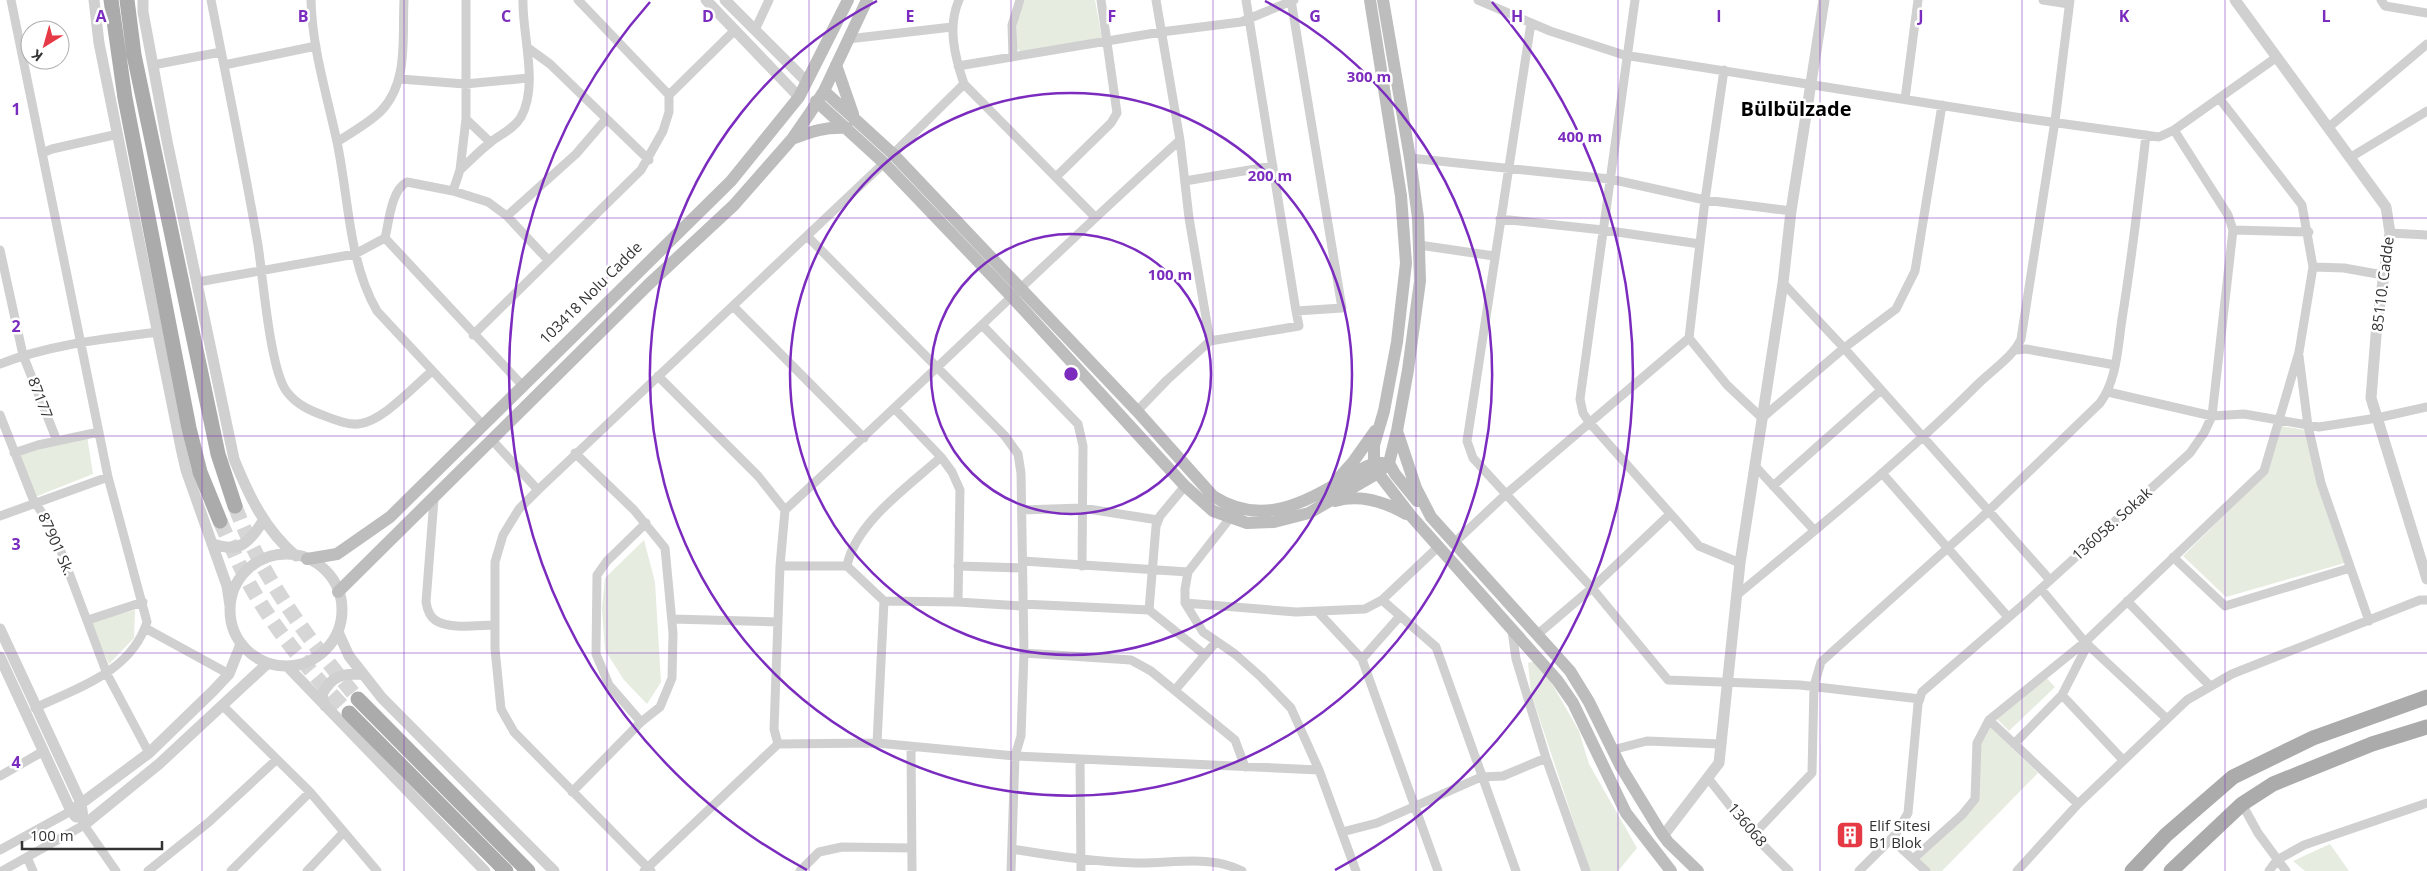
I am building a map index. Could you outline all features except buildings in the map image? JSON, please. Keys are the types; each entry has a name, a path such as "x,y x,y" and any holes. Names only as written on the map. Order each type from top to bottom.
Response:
{"main road":[{"path":"111,0 125,98 189,428 200,472 220,521"},
{"path":"127,0 134,56 218,454 235,506"},
{"name":"103418 Nolu Cadde","path":"301,557 337,554 390,517 482,424 731,181 799,97 848,0"},
{"path":"338,592 648,285 734,205 792,139 820,96 868,0"},
{"path":"1370,0 1401,196 1406,263 1397,342 1381,422 1374,445 1376,468 1412,517 1512,632 1557,680 1573,703 1626,813 1671,871"},
{"path":"1383,0 1410,158 1419,245 1420,281 1408,370 1389,463 1395,474 1431,517 1570,671 1589,702 1612,750 1663,836 1698,871"},
{"path":"836,66 851,123"},
{"path":"820,96 888,159 1016,293 1137,411 1214,496 1229,506 1246,511 1267,512 1288,507 1389,463"},
{"path":"792,139 817,129 851,123"},
{"path":"1016,293 1185,486 1213,511 1247,523 1274,522 1309,513 1376,468"},
{"path":"1328,489 1353,462 1381,422"},
{"path":"1397,431 1416,488 1431,517"},
{"path":"1325,503 1343,499 1370,500 1388,504 1412,517"},
{"path":"2132,871 2166,835 2233,777 2313,738 2425,696"},
{"path":"358,699 528,871"},
{"path":"349,713 506,871"},
{"path":"2171,871 2242,804 2273,784 2372,744 2425,728"}],"street":[{"path":"11,0 108,476 147,622 143,636 127,658 107,674 35,708"},
{"path":"94,0 99,43 186,470 227,586 232,626 241,644 253,655 268,663 287,666 312,660 329,646 338,632 341,615 338,592 326,572 280,543 263,521 234,459 153,65 143,12 143,0"},
{"path":"211,0 280,377 286,391 298,403 338,421 358,424 374,419 389,409 431,372"},
{"path":"311,0 312,28 337,142 355,254 365,291 377,311 431,372 482,424"},
{"path":"337,142 381,111 394,95 400,79 404,0"},
{"path":"453,192 460,170 466,119 466,0"},
{"path":"460,170 490,142 511,128 520,118 526,103 528,48 522,15 523,0"},
{"path":"578,0 669,95"},
{"path":"706,0 799,97"},
{"path":"725,0 807,82"},
{"path":"755,30 769,0"},
{"path":"959,0 952,15 952,27 958,66 964,84 1095,216"},
{"path":"1013,56 1012,25 1020,0"},
{"path":"1057,176 1111,123 1117,113 1101,0"},
{"path":"1156,0 1180,140 1189,218 1210,341"},
{"path":"1137,411 1167,380 1210,341 1299,326 1246,0"},
{"path":"958,66 1107,40 1241,22 1292,0 1342,308 1296,311"},
{"path":"1478,0 1581,42 1628,56 1942,106 2159,137 2174,130 2276,57"},
{"path":"1635,0 1580,399 1583,413 1589,422 1699,546 1740,563"},
{"path":"1663,836 1719,763 1740,563 1783,283 1791,211 1824,0"},
{"path":"1905,99 1918,0"},
{"path":"1737,596 1924,438 1999,363 2016,350 2021,339 2055,121 2070,2 2043,0"},
{"name":"85110. Cadde","path":"2235,0 2386,207 2390,233 2383,276 2371,398 2427,579"},
{"path":"2381,0 2385,6 2427,13"},
{"path":"1531,23 1467,441 1473,458 1592,588 1668,680 1727,684 1814,686 1920,699 1908,813 1903,824 1891,839 1859,871"},
{"path":"848,39 952,27"},
{"path":"473,335 648,160 664,131 669,95 735,30"},
{"path":"2329,128 2427,44"},
{"path":"224,65 316,46"},
{"path":"528,48 550,64 648,160"},
{"path":"153,65 221,52"},
{"path":"1454,543 1505,494 1689,338 1705,200 1724,70"},
{"path":"400,79 465,84 528,78"},
{"path":"964,84 888,159 519,509 503,535 495,562 496,625 494,649 501,709 514,732 648,870 778,744 877,743 1015,756 1319,770"},
{"path":"1913,859 1962,815 1975,799 1977,743 1989,720 2087,643 2127,601 2264,471 2299,352 2313,267 2309,232 2302,205 2219,98"},
{"path":"1762,418 1844,348 1896,308 1916,272 1942,106"},
{"path":"2351,157 2427,111"},
{"path":"466,119 490,142"},
{"path":"507,216 576,154 606,119"},
{"path":"2174,130 2228,215 2233,230 2309,232"},
{"path":"42,153 52,148 118,134"},
{"path":"1753,834 1812,773 1814,686 1821,662 1987,512 2100,403 2108,392 2115,365 2135,236 2146,135"},
{"path":"778,744 774,729 780,566 785,510 983,326 1095,216 1180,140"},
{"path":"1410,158 1508,170 1610,179 1705,200 1791,211"},
{"path":"1185,181 1272,166"},
{"path":"198,282 355,254 385,238 397,192 407,182 483,200 507,216 548,260"},
{"path":"1500,219 1603,230 1700,244"},
{"name":"136058. Sokak","path":"1920,699 1922,692 2041,589 2190,453 2204,433 2212,416 2233,230"},
{"path":"2390,233 2427,235"},
{"path":"807,236 1005,436 1018,454 1022,510 1024,653 1021,736 1015,756 1011,871"},
{"path":"385,238 473,335 522,385"},
{"path":"1419,245 1494,256"},
{"name":"87177","path":"0,250 24,354 57,441"},
{"path":"2313,267 2344,268 2383,276"},
{"path":"1783,283 1882,390 1987,512 2050,580"},
{"path":"733,306 864,438"},
{"path":"983,326 1078,424 1083,446 1082,566"},
{"path":"0,364 24,354 80,341 158,332"},
{"path":"1689,338 1727,385 1762,418"},
{"path":"2016,350 2026,349 2115,365"},
{"path":"2299,352 2308,426 2322,483 2369,621"},
{"path":"658,376 758,476 785,510"},
{"path":"1773,486 1882,390"},
{"path":"2108,392 2212,416 2244,414 2320,427 2377,418 2427,406"},
{"path":"895,409 941,457 952,472 960,490 958,602"},
{"name":"87901 Sk.","path":"0,415 14,453 37,504 52,530 88,620 107,674 149,753"},
{"path":"14,453 99,432"},
{"path":"492,440 538,490"},
{"path":"572,792 641,722 660,707 672,678 672,618 665,548 646,523 575,454"},
{"path":"847,566 850,552 870,523 941,457"},
{"path":"1755,466 1814,530"},
{"path":"1882,473 2008,617"},
{"path":"0,516 37,504 108,476"},
{"path":"1148,610 1154,541 1158,520 1185,486"},
{"path":"434,499 426,602 432,619 437,622 453,625 496,625"},
{"path":"1022,510 1082,508 1158,520"},
{"path":"1538,634 1592,588 1670,514"},
{"path":"1230,518 1188,572 1185,603 1202,632 1235,654 1283,698 1298,721 1319,770 1356,871"},
{"path":"213,544 228,548 238,547 252,537 263,521"},
{"path":"641,722 608,685 596,654 597,576 607,562 646,523"},
{"path":"1185,603 1319,613 1365,609 1382,600 1438,546"},
{"path":"230,606 236,584 252,566 272,556 301,557"},
{"path":"2173,557 2225,606 2350,568"},
{"path":"780,566 847,566 884,601 958,602 1148,610 1205,655"},
{"path":"958,566 1082,566 1188,572"},
{"path":"2041,589 2087,643 2166,718"},
{"path":"1382,600 1436,647 1481,778 1516,871"},
{"path":"2017,871 2078,804 2187,700 2232,674 2420,600 2427,600"},
{"path":"877,743 884,601"},
{"path":"2127,601 2210,686"},
{"path":"88,620 143,602"},
{"path":"1319,613 1362,659 1438,871"},
{"path":"1362,659 1400,616"},
{"path":"672,618 778,622"},
{"path":"145,628 230,674"},
{"path":"0,629 81,804 84,825"},
{"path":"338,632 349,656 382,698 554,871"},
{"path":"1512,632 1516,659 1546,758 1586,871"},
{"path":"1175,690 1216,642"},
{"path":"2014,744 2062,695 2087,643"},
{"path":"0,850 71,811 149,753 230,674 241,644"},
{"path":"1024,653 1131,660 1151,671 1235,740 1245,768"},
{"path":"0,657 42,752 71,811 84,825 116,871"},
{"path":"2,871 84,825 159,764 268,663"},
{"path":"287,666 485,871"},
{"path":"325,706 322,694 329,682 345,674 362,674"},
{"path":"2062,695 2123,760"},
{"path":"223,706 310,792 377,871"},
{"path":"1989,720 2078,804"},
{"path":"1612,750 1647,741 1721,744"},
{"path":"911,747 912,871"},
{"path":"0,776 42,752"},
{"path":"1342,832 1376,823 1481,778 1503,776 1546,758"},
{"path":"1080,759 1081,871"},
{"path":"148,871 209,822 276,760"},
{"name":"136068","path":"1708,778 1753,834 1789,871"},
{"path":"231,871 310,792"},
{"path":"2269,871 2277,860 2304,845 2427,803"},
{"path":"2242,804 2286,871"},
{"path":"307,871 343,833"},
{"path":"1891,839 1926,871"},
{"path":"800,871 819,852 842,847 912,848"},
{"path":"1012,849 1138,867 1219,863 1242,871"},
{"path":"27,857 33,871"}],"shaded area":[{"path":"1025,0 1095,0 1102,39 1022,52 1017,49 1017,21"},
{"path":"2281,426 2305,430 2345,563 2226,597 2183,556 2266,474"},
{"path":"87,436 93,474 35,497 17,455"},
{"path":"644,540 655,582 661,682 647,704 624,680 605,650 602,609 605,578"},
{"path":"135,610 134,638 109,664 90,622"},
{"path":"1535,661 1551,682 1579,731 1589,764 1637,848 1618,871 1590,871 1531,693 1528,663"},
{"path":"2044,675 2055,687 2009,731 1996,718"},
{"path":"1990,727 2038,773 1942,871 1931,871 1918,859 1978,797 1981,745"},
{"path":"2330,844 2349,871 2305,871 2293,861"}],"tunnel":[{"path":"235,506 259,559 288,608 358,699"},
{"path":"220,521 247,579 272,621 309,669 349,713"}],"place":[{"name":"Elif Sitesi B1 Blok","path":"1850,835"}],"district":[{"name":"Bülbülzade","path":"1796,109"}]}
